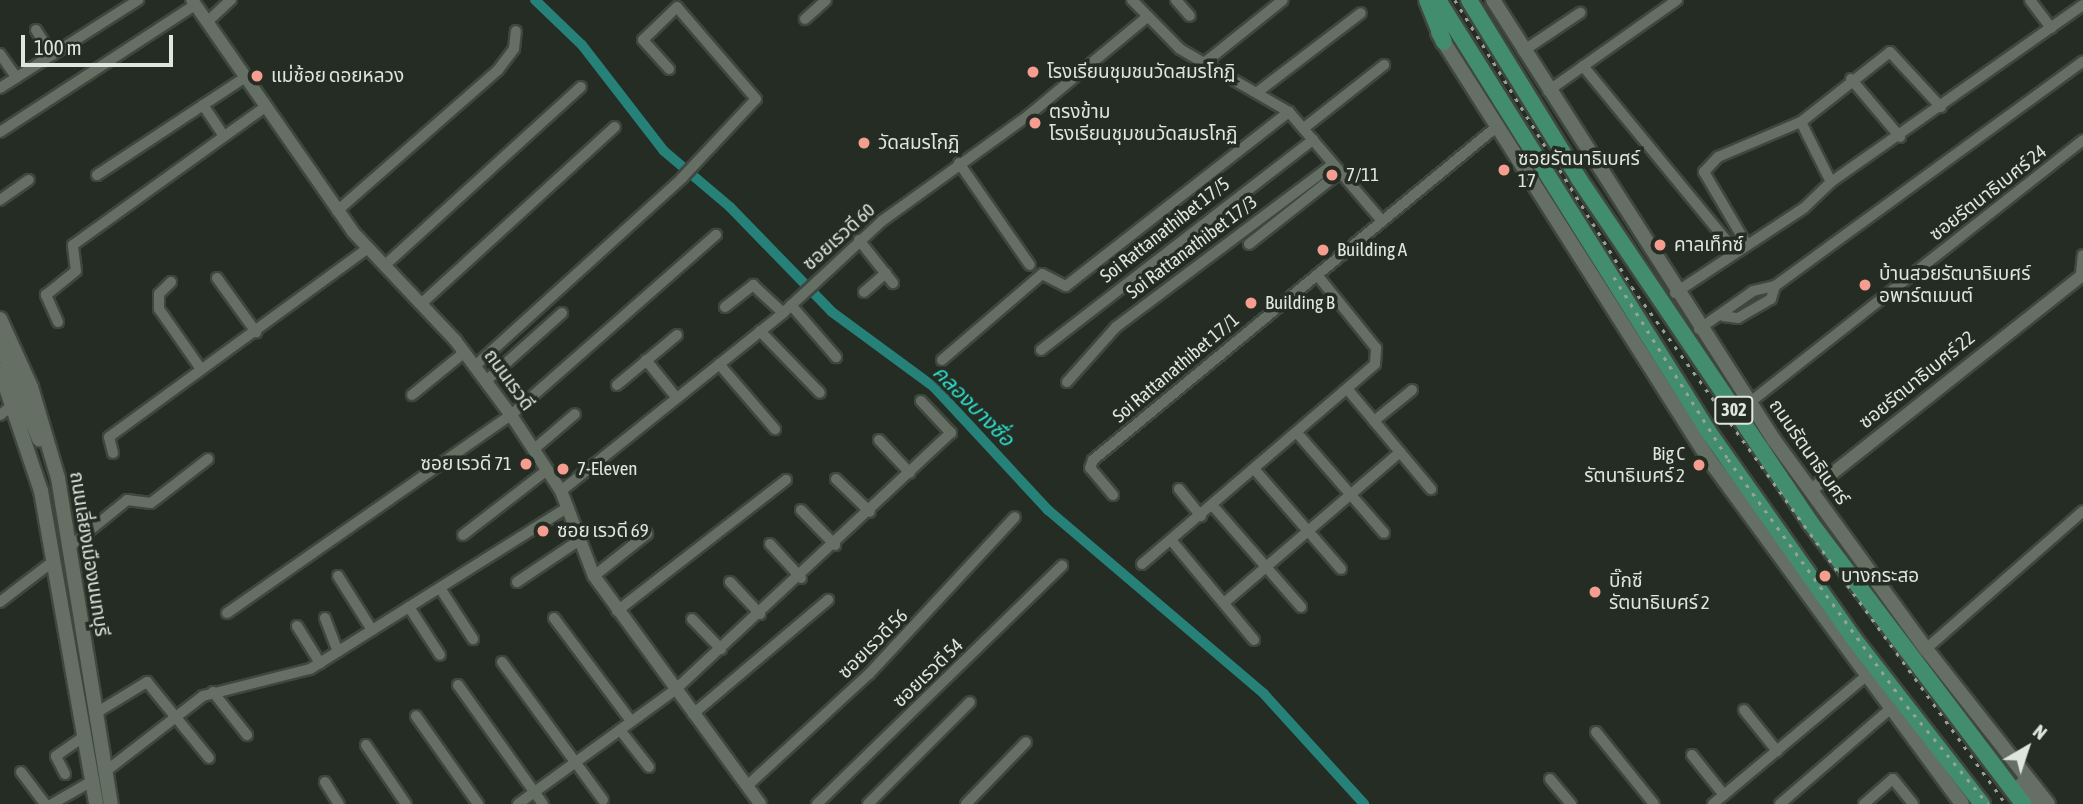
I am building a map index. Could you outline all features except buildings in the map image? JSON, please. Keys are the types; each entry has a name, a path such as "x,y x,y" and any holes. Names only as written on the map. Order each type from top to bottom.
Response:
{"main road":[{"name":"302","path":"1420,0 1495,128 1708,458 1865,677 1962,804"},
{"path":"1427,0 1444,42"},
{"name":"302","path":"1438,0 1708,431 1854,639 1982,804"},
{"name":"ถนนรัตนาธิเบศร์","path":"1469,0 1579,179 1810,522 2035,804"},
{"name":"ถนนรัตนาธิเบศร์","path":"1493,0 1698,329 1810,491 1975,713 2035,804"},
{"name":"ถนนเลี่ยงเมืองนนทบุรี","path":"0,319 48,436 111,804"},
{"path":"0,343 45,455 62,506"},
{"name":"ถนนเลี่ยงเมืองนนทบุรี","path":"0,370 14,403 55,560 96,804"}],"street":[{"path":"0,88 138,0"},
{"path":"207,22 231,0"},
{"path":"805,19 826,0"},
{"path":"1132,0 1147,17 1203,64 1259,91 1289,112 1381,221 1495,128"},
{"path":"1176,0 1190,16"},
{"path":"1203,64 1283,0"},
{"path":"1548,91 1677,0"},
{"path":"2030,0 2050,28"},
{"path":"0,132 194,3"},
{"name":"ถนนเรวดี","path":"194,3 337,211 367,249 422,303 465,352 511,415 561,491 578,541 594,576 692,715 760,804"},
{"path":"1675,293 1804,208 1831,182 1900,137 2083,5"},
{"path":"475,366 682,178 756,93 677,7 643,40 669,69"},
{"path":"1259,91 1361,13"},
{"path":"1523,51 1580,13"},
{"name":"ซอยเรวดี 60","path":"561,491 783,313 859,240 1147,17"},
{"path":"36,30 52,55"},
{"path":"337,211 498,70 514,49 516,31"},
{"path":"1747,245 1706,168 1801,122 1852,79 1890,52 1941,107"},
{"path":"0,54 16,78"},
{"path":"1698,329 1723,316 1753,291 1775,286 2083,61"},
{"path":"1304,128 1384,65"},
{"path":"1583,66 1736,252"},
{"path":"97,175 244,78"},
{"path":"1852,79 1900,137"},
{"path":"384,266 581,87"},
{"path":"203,105 224,136"},
{"path":"58,322 46,295 76,271 71,247 264,108"},
{"path":"942,360 1042,274 1066,286 1289,112"},
{"path":"1801,122 1831,182"},
{"path":"422,303 615,127"},
{"name":"Soi Rattanathibet 17/5","path":"1041,350 1314,140"},
{"name":"ซอยรัตนาธิเบศร์ 24","path":"1749,403 2083,141"},
{"path":"960,163 1030,265"},
{"path":"1249,244 1335,169"},
{"name":"Soi Rattanathibet 17/3","path":"1067,382 1116,327 1335,169"},
{"path":"0,200 29,180"},
{"name":"Soi Rattanathibet 17/1","path":"1113,495 1090,468 1093,460 1381,221"},
{"path":"227,613 511,415 716,235"},
{"path":"859,240 893,283"},
{"path":"113,453 109,437 367,249"},
{"name":"ซอยรัตนาธิเบศร์ 22","path":"1810,491 2082,274 2083,255"},
{"path":"864,292 886,273"},
{"path":"1142,564 1349,391 1375,364 1376,348 1317,275"},
{"path":"218,278 256,332"},
{"path":"171,282 159,294 159,309 201,369"},
{"path":"725,307 752,285 783,313"},
{"path":"1723,316 1738,318 1771,299 1775,286"},
{"path":"791,305 836,357"},
{"path":"486,381 562,313"},
{"path":"760,331 820,393"},
{"path":"617,385 677,335"},
{"path":"412,395 465,352"},
{"path":"646,360 676,397"},
{"path":"719,364 775,429"},
{"path":"1374,421 1412,390"},
{"path":"1349,391 1431,489"},
{"path":"518,804 676,689 801,578 951,433 921,401"},
{"path":"0,415 14,403"},
{"path":"533,450 575,414"},
{"path":"1298,434 1384,533"},
{"path":"879,440 910,473"},
{"path":"1223,603 1400,452"},
{"path":"68,548 131,499 151,503 208,459"},
{"path":"463,535 547,470"},
{"path":"1255,470 1341,569"},
{"path":"836,479 870,512"},
{"path":"617,611 786,480"},
{"path":"1179,489 1201,516"},
{"path":"1213,506 1301,607"},
{"path":"106,771 176,715 213,692 257,683 320,663 568,507"},
{"path":"802,510 835,545"},
{"path":"1926,649 2083,511"},
{"name":"ซอยเรวดี 56","path":"747,786 869,674 1015,517"},
{"path":"594,576 647,534"},
{"path":"1171,540 1254,640"},
{"path":"517,582 578,541"},
{"path":"770,544 801,578"},
{"path":"0,602 55,560"},
{"name":"ซอยเรวดี 54","path":"817,804 1062,566"},
{"path":"338,576 372,631"},
{"path":"730,582 760,614"},
{"path":"440,588 473,639"},
{"path":"692,715 828,600"},
{"path":"409,607 440,655"},
{"path":"325,618 337,653"},
{"path":"554,618 631,722"},
{"path":"692,619 721,649"},
{"path":"297,626 320,663"},
{"path":"502,662 603,800"},
{"path":"1713,804 1865,677"},
{"path":"96,713 147,682 209,758"},
{"path":"458,685 543,804"},
{"path":"213,692 247,735"},
{"path":"868,804 970,702"},
{"path":"1780,804 1890,709"},
{"path":"1744,710 1777,751"},
{"path":"416,716 478,804"},
{"path":"620,730 649,767"},
{"path":"1596,733 1654,804"},
{"path":"65,774 56,757 85,736"},
{"path":"965,804 1026,742"},
{"path":"366,745 406,804"},
{"path":"1692,755 1724,795"},
{"path":"21,772 45,804"},
{"path":"1550,779 1571,804"},
{"path":"1864,804 1893,779 1913,804"},
{"path":"52,804 92,781"},
{"path":"325,782 339,804"}],"waterway":[{"name":"คลองบางซื่อ","path":"535,0 582,45 664,151 730,207 832,312 934,387 1048,510 1264,694 1364,804"}],"railway":[{"path":"1455,0 1632,287 2006,804"},
{"path":"1614,277 1728,459 1907,706 1988,804"}],"place":[{"name":"โรงเรียนชุมชนวัดสมรโกฏิ","path":"1033,72"},
{"name":"แม่ช้อย ดอยหลวง","path":"257,76"},
{"name":"ตรงข้าม โรงเรียนชุมชนวัดสมรโกฏิ","path":"1035,123"},
{"name":"วัดสมรโกฏิ","path":"864,143"},
{"name":"ซอยรัตนาธิเบศร์ 17","path":"1504,170"},
{"name":"7/11","path":"1332,175"},
{"name":"คาลเท็กซ์","path":"1660,245"},
{"name":"Building A","path":"1323,250"},
{"name":"บ้านสวยรัตนาธิเบศร์ อพาร์ตเมนต์","path":"1865,285"},
{"name":"Building B","path":"1251,303"},
{"name":"ซอย เรวดี 71","path":"526,464"},
{"name":"Big C รัตนาธิเบศร์ 2","path":"1699,465"},
{"name":"7-Eleven","path":"563,469"},
{"name":"ซอย เรวดี 69","path":"543,531"},
{"name":"บางกระสอ","path":"1825,576"},
{"name":"บิ๊กซี รัตนาธิเบศร์ 2","path":"1595,592"}]}
